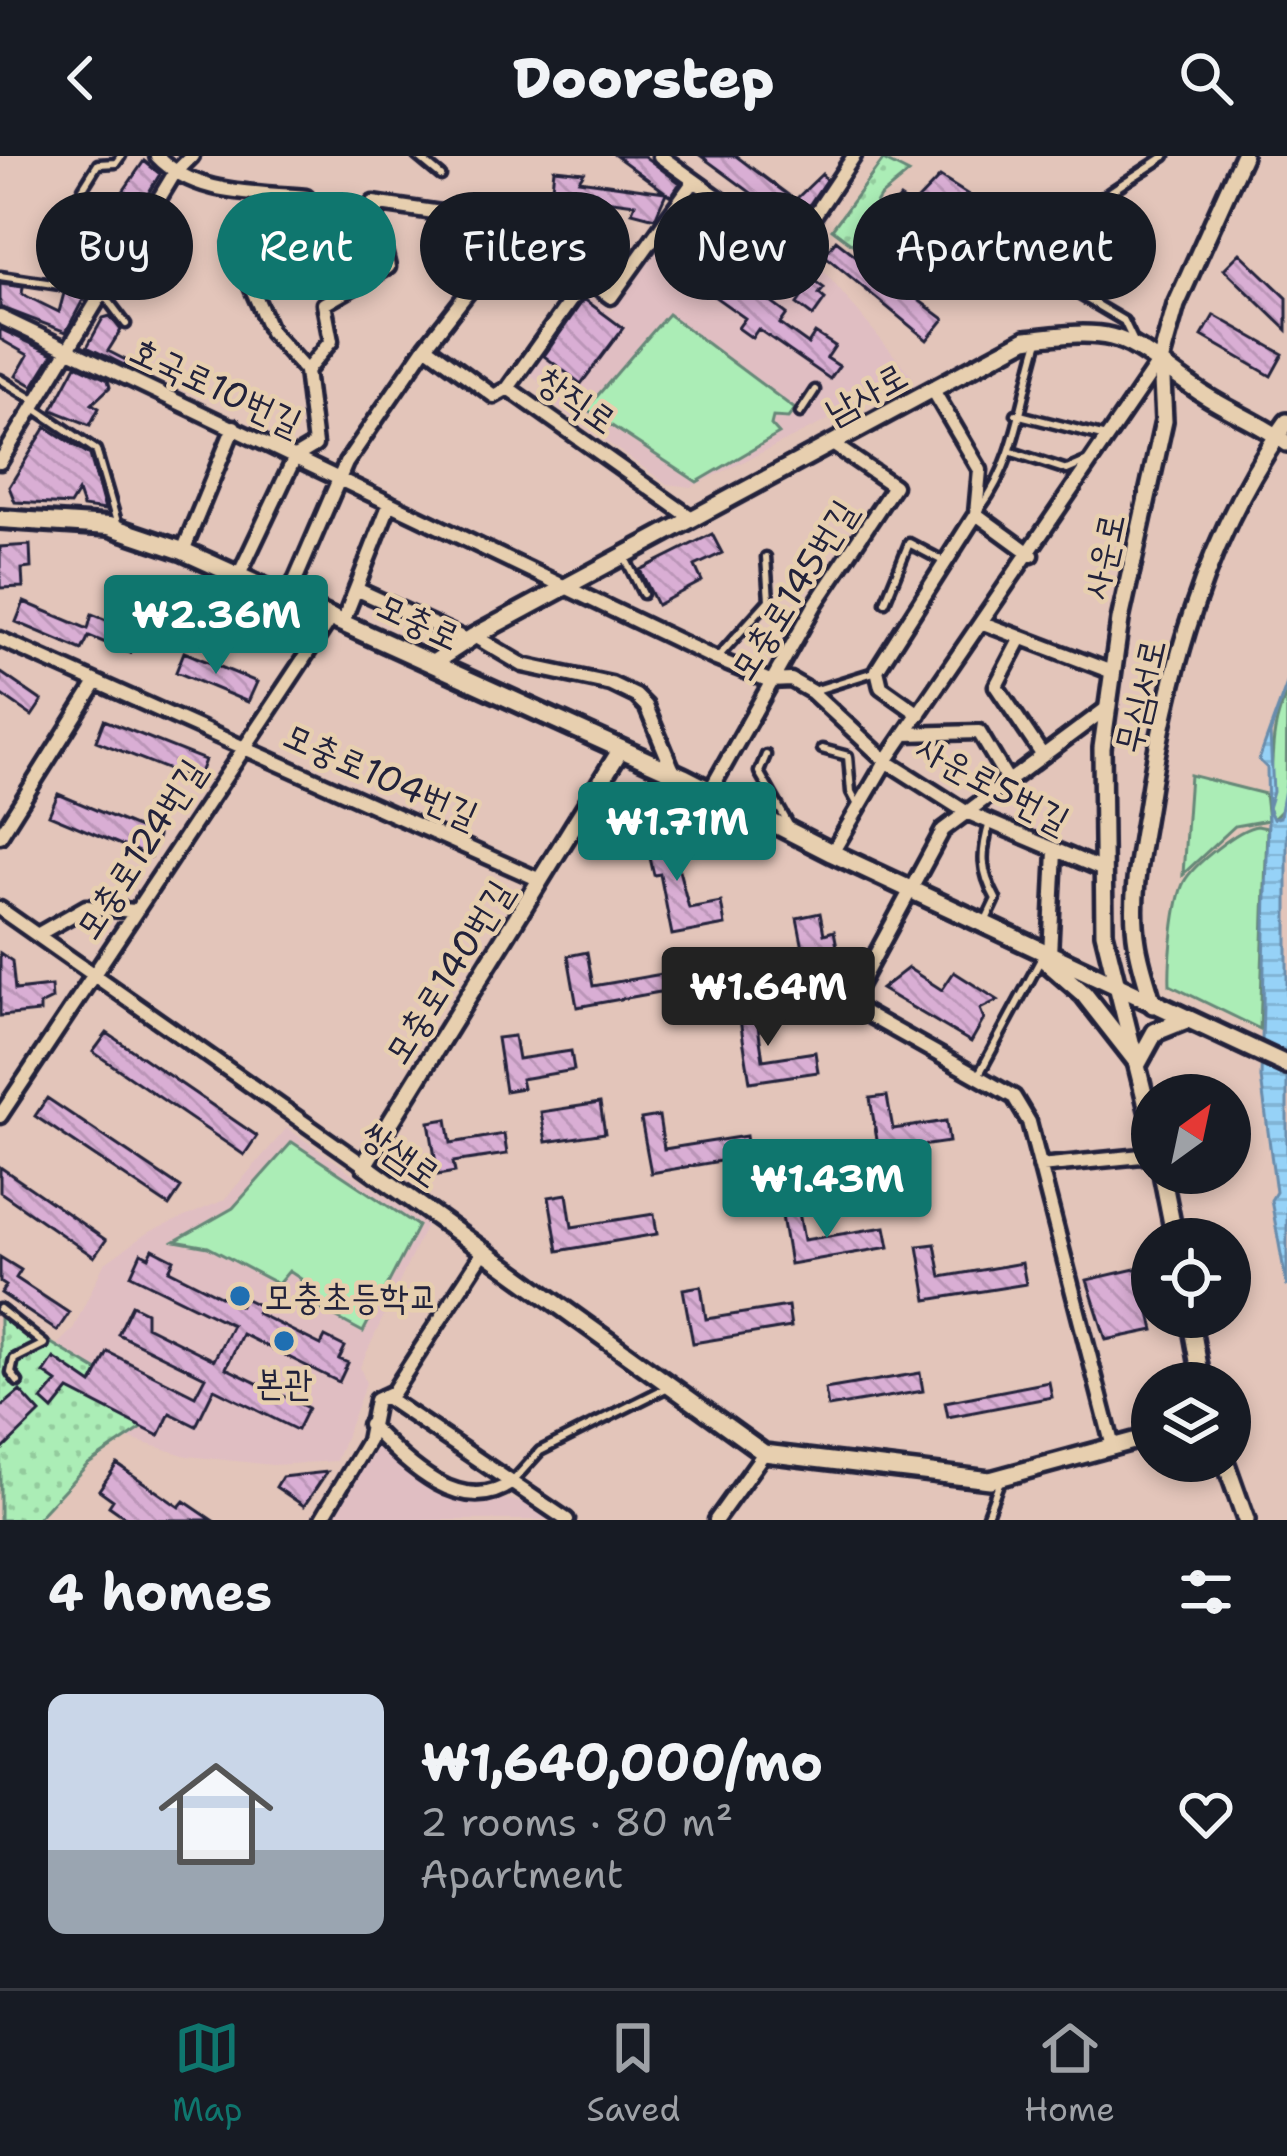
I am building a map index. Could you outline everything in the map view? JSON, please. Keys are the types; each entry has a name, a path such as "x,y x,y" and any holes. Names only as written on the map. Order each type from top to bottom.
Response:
{"main road":[{"name":"모충로","path":"0,519 80,521 183,551 674,773 1046,956"},
{"path":"1046,956 1084,994 1138,1063 1155,1032 1186,1020"},
{"path":"1046,956 1287,1064"}],"street":[{"path":"157,156 173,174 214,189 253,192"},
{"path":"162,192 192,156"},
{"path":"660,156 759,227 788,238 804,231 854,156"},
{"name":"사운로","path":"1115,985 1104,933 1101,869 1112,672 1164,421 1161,359 1176,305 1244,156"},
{"path":"630,270 694,181"},
{"path":"306,371 331,340 324,304 388,267 373,203 420,210"},
{"path":"0,462 6,438 35,404 96,300"},
{"path":"238,575 295,457 315,445 306,371 271,332 257,300"},
{"path":"288,597 339,479 426,346 462,300"},
{"path":"508,388 571,300"},
{"name":"호국로10번길","path":"0,317 568,587"},
{"name":"남사로","path":"433,664 471,638 1014,345 1040,337 1083,332 1134,342 1197,391 1284,433"},
{"name":"창직로","path":"426,346 494,395 508,388 693,519"},
{"path":"832,853 886,761 1032,555 1161,359"},
{"path":"919,714 881,687 877,670 976,514 980,470 933,390"},
{"path":"183,551 234,427"},
{"name":"무심서로","path":"1156,1006 1136,940 1136,876 1158,736 1193,606 1284,433"},
{"name":"모충로145번길","path":"710,791 770,681 894,486 833,446"},
{"name":"모충로124번길","path":"0,1116 243,745 338,619 356,589 390,503"},
{"path":"976,514 1032,555"},
{"name":"사운로5번길","path":"568,587 770,681 791,680 812,692 886,761 966,812 1101,869"},
{"path":"356,589 523,665 611,684 636,696 653,721 674,773"},
{"path":"983,623 1112,672"},
{"path":"1022,638 996,686 1041,753"},
{"name":"모충로104번길","path":"0,639 540,880"},
{"path":"0,836 96,683"},
{"path":"1107,708 943,830 908,887 849,1004 1014,1097 1029,1123 1113,1447"},
{"path":"905,734 979,732 1007,779"},
{"name":"모충로140번길","path":"364,1165 621,749"},
{"path":"1046,956 1055,851"},
{"path":"38,935 86,908 135,910"},
{"name":"쌍샘로","path":"0,909 485,1250 764,1454"},
{"path":"1115,985 1140,1074"},
{"path":"1040,1166 1131,1158"},
{"path":"321,1520 370,1425 376,1400 393,1392 485,1250"},
{"path":"384,1396 567,1520"},
{"path":"370,1425 416,1474 485,1494 512,1482"},
{"path":"716,1520 764,1454 1002,1478 1131,1442"},
{"path":"1232,1482 1246,1520"}],"lane":[{"path":"83,188 98,164 116,163 121,156"},
{"path":"417,156 441,176"},
{"path":"1134,342 1124,321 1052,278 1055,249 1071,222 1165,156"},
{"path":"0,276 36,281"},
{"path":"105,300 126,324"},
{"path":"976,514 998,484 1012,452 1016,414 1040,337"},
{"path":"0,379 96,450 118,529"},
{"path":"800,413 815,390"},
{"path":"1016,414 1109,438"},
{"path":"1012,452 1066,470 1096,458"},
{"path":"885,602 909,543 945,562"},
{"path":"624,557 643,594"},
{"path":"716,658 769,600 766,557"},
{"path":"812,692 877,670"},
{"path":"822,749 848,756 851,792 859,807"},
{"path":"766,754 759,772 795,835"},
{"path":"985,924 996,898 985,879 981,853 990,822"},
{"path":"979,1074 1046,956"},
{"path":"0,1309 44,1344 14,1359 11,1373 18,1382"},
{"path":"512,1482 540,1451 670,1386"},
{"path":"985,1520 1002,1478"}],"shaded area":[{"path":"654,252 654,300 829,300 829,277 913,378 692,487 667,484 539,395 545,386 525,372 577,300 595,300 612,311 620,300 630,300 630,286"},
{"name":"모충초등학교","path":"287,1128 426,1225 360,1367 366,1383 336,1461 273,1465 187,1456 117,1435 53,1349 73,1329 104,1264 147,1233 224,1200"},
{"path":"373,1442 427,1485 538,1505 558,1520 327,1520"}],"green space":[{"path":"883,160 909,173 886,192 859,192"},
{"path":"853,201 852,244 832,229"},
{"path":"668,314 795,409 788,418 773,417 771,425 779,434 697,482 586,409"},
{"path":"1287,693 1286,806 1273,819 1268,808 1274,737"},
{"path":"1190,775 1265,794 1268,820 1235,826 1183,874"},
{"path":"1257,826 1267,828 1260,1029 1170,985 1175,917 1184,882 1217,848"},
{"path":"292,1142 418,1226 363,1332 298,1297 301,1279 289,1271 278,1284 208,1247 175,1241 233,1208"},
{"path":"0,1306 13,1320 166,1412 87,1465 36,1520 0,1520"}],"water":[{"path":"1287,683 1270,734 1273,792 1268,808 1273,819 1280,817 1287,778 1287,1287 1271,1200 1276,1192 1261,1078 1268,820 1267,768 1259,760"}],"building":[{"path":"616,156 644,156 680,183 674,192 665,192"},
{"path":"701,156 736,156 784,192 750,192"},
{"path":"144,161 160,174 149,192 123,192"},
{"path":"554,169 584,172 579,180 665,192 654,192 654,218 632,212 635,204 630,203 630,192 552,187"},
{"path":"822,174 826,180 818,192 803,192"},
{"path":"940,177 964,192 926,192"},
{"path":"836,240 853,253 853,279 829,259"},
{"path":"1240,253 1287,298 1287,330 1224,269"},
{"path":"0,284 23,287 22,294 59,312 62,300 83,300 66,332 0,307"},
{"path":"583,300 623,328 581,384 544,356"},
{"path":"719,300 768,300 787,314 780,324 808,344 815,333 835,346 827,358 839,366 830,379 758,329 752,338 738,328 745,318"},
{"path":"800,300 824,300 813,316 797,304"},
{"path":"879,300 919,300 944,319 927,340"},
{"path":"1214,315 1283,354 1271,376 1202,336"},
{"path":"110,316 121,330 108,351 137,366 135,370 87,347 103,318"},
{"path":"0,329 53,354 33,386 16,376 28,355 0,339"},
{"path":"76,365 108,380 110,387 92,404 99,408 90,425 52,410"},
{"path":"46,427 90,455 105,510 83,507 78,492 70,505 15,502 9,487"},
{"path":"712,534 722,553 695,566 702,581 657,605 640,570"},
{"path":"30,545 31,568 22,569 23,587 0,588 0,547"},
{"path":"24,602 88,629 92,614 141,634 130,653 89,636 82,650 16,622"},
{"path":"184,652 257,682 248,702 176,672"},
{"path":"0,672 42,701 32,716 0,694"},
{"path":"104,720 205,760 197,781 96,741"},
{"path":"58,794 158,836 150,857 49,815"},
{"path":"665,817 689,908 721,902 725,925 672,935 660,874 654,875 642,823"},
{"path":"820,913 824,934 834,931 842,973 809,979 797,918"},
{"path":"587,952 593,986 668,973 671,990 577,1007 568,956"},
{"path":"0,953 12,961 15,990 51,986 52,999 40,1005 40,1012 0,1016"},
{"path":"908,968 942,990 954,972 998,1000 980,1009 984,1019 971,1042 881,989"},
{"path":"753,992 763,1060 815,1052 818,1072 750,1082 736,995"},
{"path":"107,1033 257,1136 244,1155 93,1052"},
{"path":"514,1036 518,1059 571,1051 574,1070 521,1079 523,1088 505,1091 497,1038"},
{"path":"887,1096 893,1129 946,1121 949,1142 879,1152 870,1098"},
{"path":"47,1098 181,1188 169,1206 35,1116"},
{"path":"600,1103 605,1133 546,1142 541,1112"},
{"path":"659,1116 664,1149 746,1136 749,1156 651,1173 641,1119"},
{"path":"447,1119 451,1143 504,1134 507,1154 453,1162 455,1172 438,1175 429,1122"},
{"path":"0,1167 106,1240 94,1257 0,1192"},
{"path":"567,1194 572,1227 654,1214 657,1234 558,1251 549,1197"},
{"path":"798,1207 804,1240 885,1227 889,1247 790,1264 781,1210"},
{"path":"935,1244 941,1277 1022,1263 1026,1284 927,1300 918,1246"},
{"name":"본관","path":"153,1249 174,1260 169,1270 240,1306 244,1298 260,1306 257,1313 321,1345 325,1337 345,1347 339,1359 348,1363 339,1382 242,1334 226,1368 308,1408 297,1430 214,1389 196,1426 170,1413 159,1436 69,1390 53,1410 42,1400 57,1382 44,1373 54,1358 92,1384 108,1352 195,1396 205,1377 118,1334 132,1305 146,1312 146,1326 214,1360 232,1325 131,1275 141,1253 149,1257"},
{"path":"0,1257 21,1270 16,1278 69,1313 57,1331 1,1293 6,1286 0,1282"},
{"path":"1131,1270 1131,1335 1106,1340 1087,1280"},
{"path":"701,1286 706,1319 788,1306 791,1327 693,1343 683,1289"},
{"path":"920,1373 923,1391 828,1407 825,1389"},
{"path":"1049,1382 1052,1397 948,1417 945,1402"},
{"path":"20,1391 40,1413 0,1452 0,1408"},
{"path":"117,1464 179,1507 184,1501 212,1520 129,1520 109,1506 113,1500 99,1490"},
{"path":"327,1472 304,1506 276,1487 282,1477"}],"place":[{"name":"모충초등학교","path":"240,1296"},
{"name":"본관","path":"284,1341"}]}
